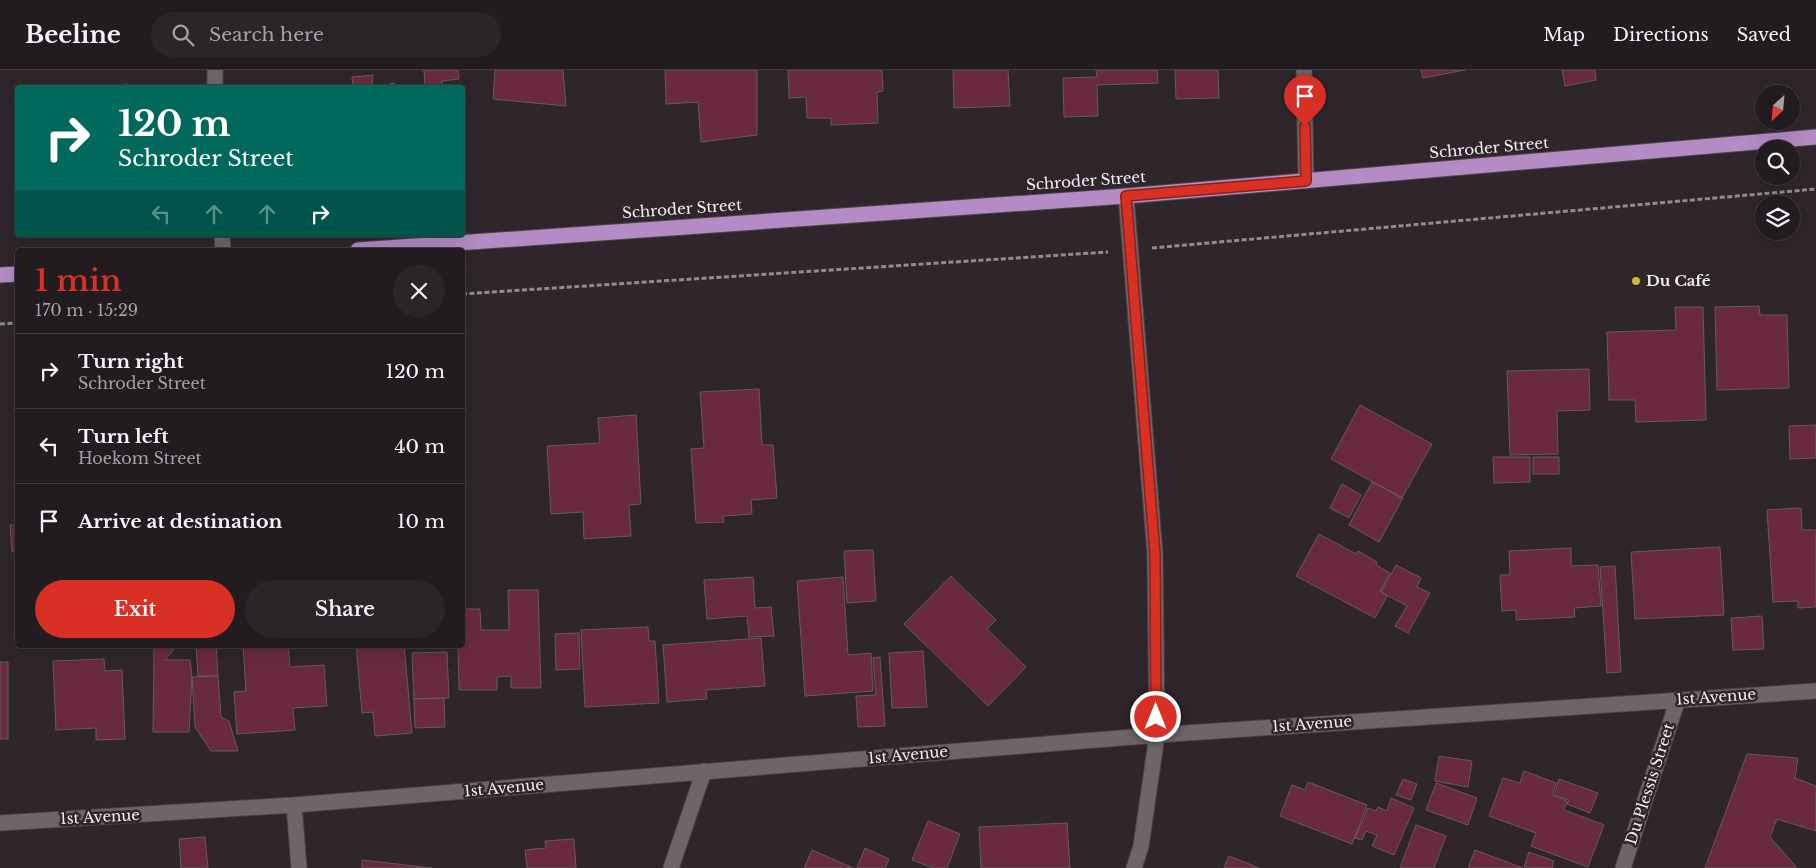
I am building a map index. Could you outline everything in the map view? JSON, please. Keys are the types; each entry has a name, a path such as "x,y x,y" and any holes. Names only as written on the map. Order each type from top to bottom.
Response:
{"highway":[{"name":"Schroder Street","path":"386,248 1126,196 1816,137"},
{"path":"0,275 15,274"}],"street":[{"path":"215,70 215,85"},
{"path":"1304,70 1306,181"},
{"path":"1126,196 1155,554 1156,735 1141,846 1134,868"},
{"name":"1st Avenue","path":"0,823 294,805 1156,735 1816,691"},
{"name":"Du Plessis Street","path":"1623,868 1678,700"},
{"path":"670,868 704,771"},
{"path":"294,805 299,868"}],"path":[{"path":"0,324 15,323"}],"building":[{"path":"424,70 458,70 459,79 442,81 442,85 425,85"},
{"path":"495,70 563,70 566,106 493,99"},
{"path":"665,70 757,70 757,135 701,142 698,102 666,104"},
{"path":"788,70 882,70 883,91 877,92 878,123 831,125 831,118 807,118 806,97 789,98"},
{"path":"953,70 1008,70 1010,106 954,108"},
{"path":"1096,70 1157,70 1158,83 1097,85 1098,116 1064,117 1063,78 1097,77"},
{"path":"1175,70 1218,70 1219,98 1176,99"},
{"path":"1421,70 1465,70 1423,78"},
{"path":"1562,70 1595,70 1596,80 1565,86"},
{"path":"373,75 372,85 353,85 352,77"},
{"path":"1759,306 1760,315 1787,315 1789,388 1717,390 1715,307"},
{"path":"1675,307 1703,307 1706,420 1636,422 1635,400 1609,400 1607,332 1676,330"},
{"path":"1589,369 1590,410 1557,411 1558,454 1510,455 1507,371"},
{"path":"759,389 762,445 773,445 777,498 751,500 752,514 723,516 724,522 696,523 691,449 704,448 700,392"},
{"path":"1360,405 1432,444 1402,498 1331,459"},
{"path":"636,415 641,504 629,505 631,536 584,539 583,512 551,514 547,446 600,443 598,418"},
{"path":"1816,425 1816,458 1790,459 1789,426"},
{"path":"1493,457 1530,457 1530,482 1494,483"},
{"path":"1533,457 1559,457 1559,474 1533,474"},
{"path":"1372,482 1403,498 1379,542 1349,525"},
{"path":"1342,484 1361,495 1349,518 1330,508"},
{"path":"1801,508 1802,530 1816,530 1816,607 1798,608 1798,601 1773,602 1767,510"},
{"path":"10,525 15,525 15,552 12,552"},
{"path":"1319,534 1356,554 1358,551 1377,562 1376,565 1390,573 1380,591 1387,596 1375,618 1296,576"},
{"path":"1720,547 1724,615 1635,619 1631,552"},
{"path":"1571,548 1571,566 1598,565 1601,606 1574,608 1575,617 1516,620 1516,610 1502,611 1500,575 1510,575 1509,551"},
{"path":"873,550 876,601 847,603 844,551"},
{"path":"1396,565 1421,578 1417,587 1430,593 1408,633 1395,626 1407,606 1381,592"},
{"path":"1615,566 1621,672 1607,673 1600,567"},
{"path":"951,576 996,620 987,629 1026,667 988,706 904,624"},
{"path":"753,577 755,608 771,607 774,636 749,637 747,616 707,619 704,580"},
{"path":"843,577 848,655 871,653 873,691 805,696 797,581"},
{"path":"508,590 538,590 541,688 511,688 511,676 497,677 497,690 459,690 458,648 465,648 465,609 480,609 481,630 509,630"},
{"path":"1762,616 1764,649 1733,650 1731,618"},
{"path":"648,627 649,641 655,641 659,703 585,707 581,630"},
{"path":"579,633 580,669 556,670 555,634"},
{"path":"761,638 765,686 706,690 707,699 667,702 663,645"},
{"path":"154,648 175,648 165,660 190,660 192,677 189,732 153,732"},
{"path":"196,648 216,648 218,676 198,676"},
{"path":"243,648 288,648 290,667 324,665 327,706 293,708 295,730 237,734 234,692 246,691"},
{"path":"356,648 404,648 412,733 375,736 373,712 362,713"},
{"path":"923,651 927,707 892,708 889,653"},
{"path":"447,652 449,698 414,699 412,653"},
{"path":"880,657 885,726 858,727 856,696 876,695 873,658"},
{"path":"104,659 105,671 122,670 125,739 96,740 96,728 56,730 53,661"},
{"path":"0,662 8,662 8,739 0,739"},
{"path":"218,676 221,717 229,721 238,751 211,751 195,727 192,677"},
{"path":"444,698 445,727 415,728 414,699"},
{"path":"1747,754 1798,758 1795,778 1816,786 1816,831 1777,819 1770,837 1797,868 1705,868"},
{"path":"1439,756 1472,761 1468,787 1435,781"},
{"path":"1524,771 1556,783 1552,795 1567,801 1564,810 1604,825 1588,867 1531,846 1536,833 1489,816 1503,778 1520,783"},
{"path":"1403,779 1417,784 1411,800 1396,795"},
{"path":"1559,779 1598,793 1590,813 1567,804 1569,800 1554,795"},
{"path":"1308,782 1367,805 1352,844 1280,816 1292,785 1305,790"},
{"path":"1436,783 1477,798 1468,825 1426,810"},
{"path":"1391,798 1414,808 1394,855 1372,846 1377,835 1366,831 1362,840 1355,838 1368,808 1376,811 1378,807 1387,811"},
{"path":"928,821 960,834 947,868 933,868 912,860"},
{"path":"1067,823 1070,868 981,868 979,827"},
{"path":"1416,825 1446,836 1434,868 1400,868"},
{"path":"205,837 208,868 181,868 179,839"},
{"path":"574,839 576,868 527,868 525,850 546,848 545,841"},
{"path":"865,848 889,859 885,868 857,868"},
{"path":"812,850 853,868 804,868"},
{"path":"1475,850 1523,868 1468,868"},
{"path":"1529,852 1554,861 1552,868 1524,867"},
{"path":"1229,856 1259,868 1224,868"},
{"path":"362,860 432,868 362,868"}],"place":[{"name":"Du Café","path":"1636,281"}],"route":[{"path":"1156,717 1155,554 1126,196 1306,181 1305,126"}]}
